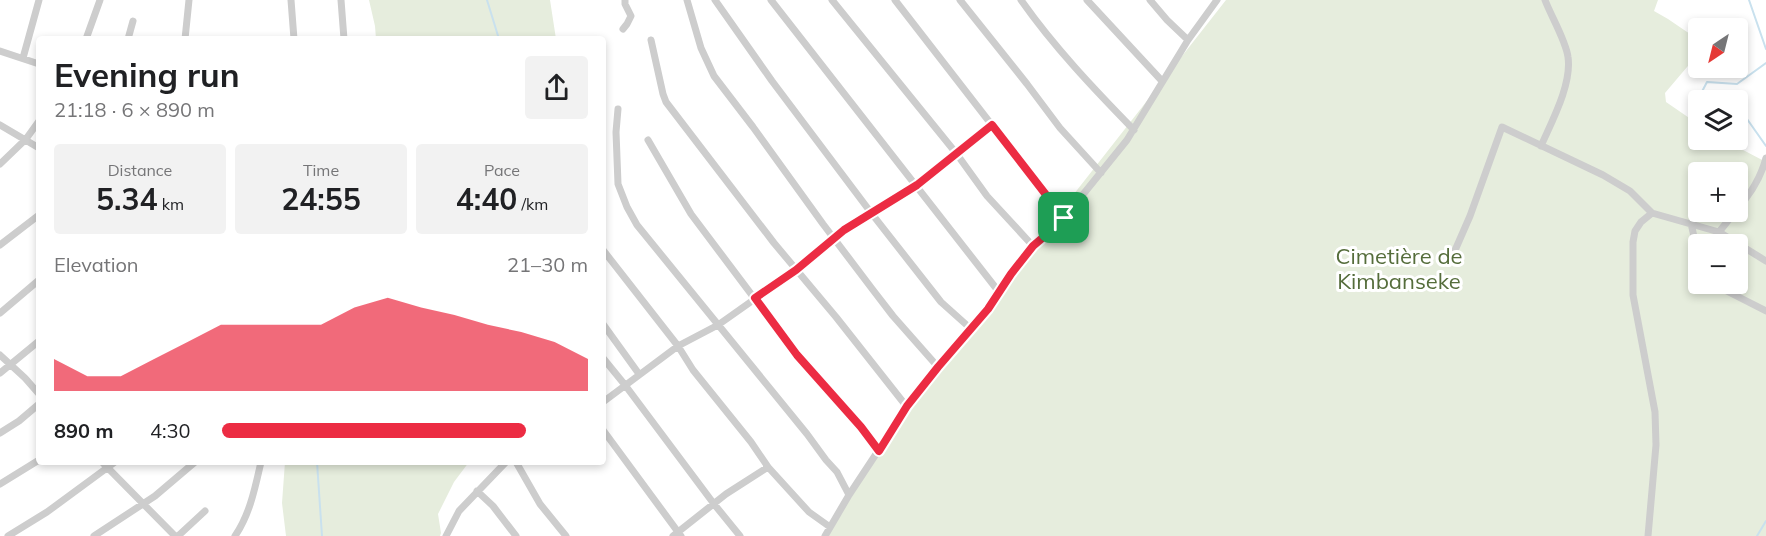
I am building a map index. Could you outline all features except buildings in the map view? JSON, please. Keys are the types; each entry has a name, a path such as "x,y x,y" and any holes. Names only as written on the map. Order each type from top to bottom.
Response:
{"street":[{"path":"23,58 39,0"},
{"path":"87,36 100,0"},
{"path":"185,36 189,0"},
{"path":"291,0 294,36"},
{"path":"341,0 344,36"},
{"path":"623,29 631,16 625,0"},
{"path":"687,0 701,48 714,76 893,316 938,367"},
{"path":"715,0 772,81 872,214 941,302 970,328"},
{"path":"771,0 999,292"},
{"path":"832,0 956,153 987,196 1033,246"},
{"path":"895,0 1064,218"},
{"path":"960,0 1060,128 1101,173"},
{"path":"1021,0 1083,77 1134,130"},
{"path":"1087,0 1162,81"},
{"path":"1149,0 1188,40"},
{"path":"1541,146 1561,100 1568,66 1568,55 1545,0"},
{"path":"825,536 907,406 988,309 1033,246 1064,218 1134,130 1162,81 1215,1"},
{"path":"129,36 133,21"},
{"path":"651,40 666,102 774,243 907,406"},
{"path":"0,51 36,63"},
{"path":"618,109 616,132 618,184 627,207 638,225 837,472 849,495"},
{"path":"0,125 36,146"},
{"path":"0,164 26,140 36,125"},
{"path":"606,400 678,346 718,325 796,270 834,237 917,185 992,125"},
{"path":"1453,255 1470,216 1502,127 1582,164 1630,191 1652,213 1719,232 1766,261"},
{"path":"648,140 691,214 797,355 861,427 879,451"},
{"path":"1748,193 1757,181 1766,158"},
{"path":"1648,536 1656,445 1656,412 1633,295 1633,243 1635,231 1641,222 1652,213"},
{"path":"0,245 36,218"},
{"path":"1719,232 1727,222"},
{"path":"1691,223 1693,234"},
{"path":"606,254 768,467 809,512 830,527"},
{"path":"0,313 36,283"},
{"path":"1733,294 1766,311"},
{"path":"606,328 639,374"},
{"path":"0,373 36,343"},
{"path":"0,355 36,390"},
{"path":"606,362 740,536"},
{"path":"0,433 36,407"},
{"path":"606,434 678,535 714,504 768,467"},
{"path":"0,484 36,462"},
{"path":"8,536 47,512 105,465 177,536 205,511"},
{"path":"94,536 155,496 191,465"},
{"path":"235,536 244,523 260,465"},
{"path":"446,536 459,511 503,465"},
{"path":"518,465 540,504 566,536"},
{"path":"477,491 493,506 516,536"}],"green space":[{"path":"369,0 550,0 556,36 376,36"},
{"name":"Cimetière de Kimbanseke","path":"1226,0 1658,0 1654,11 1688,33 1688,66 1665,93 1666,102 1688,117 1688,150 1743,150 1766,162 1766,536 825,536 907,407"},
{"path":"285,465 467,465 454,482 438,514 440,536 286,536 282,503"}],"waterway":[{"path":"487,0 498,36"},
{"path":"1749,0 1766,49"},
{"path":"1703,90 1707,82 1737,84 1766,63"},
{"path":"1748,120 1766,146"},
{"path":"317,465 322,536"},
{"path":"1757,536 1766,521"}],"route":[{"path":"992,125 1064,218 1033,246 988,309 907,406 879,451 861,427 797,355 755,298 796,270 844,230 917,185 992,125"}]}
